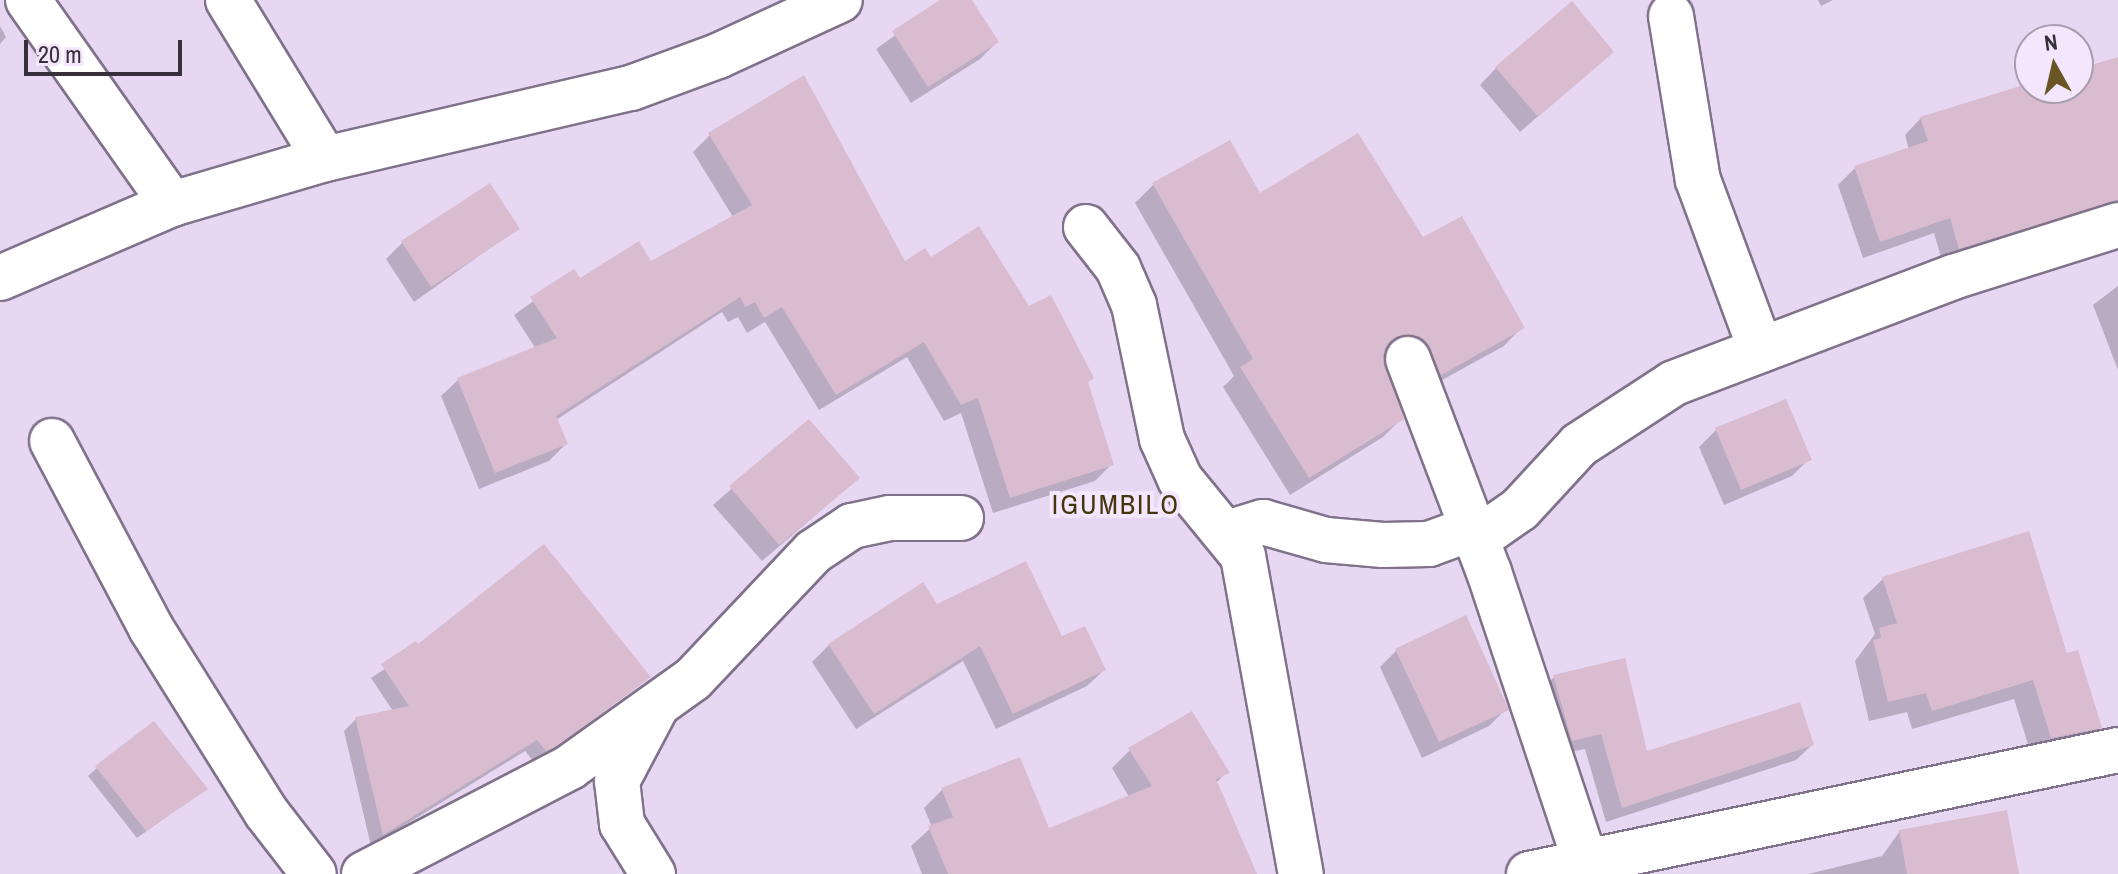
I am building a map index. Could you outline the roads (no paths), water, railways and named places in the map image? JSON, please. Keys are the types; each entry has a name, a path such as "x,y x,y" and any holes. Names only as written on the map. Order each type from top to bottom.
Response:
{"street":[{"path":"28,0 172,204"},
{"path":"228,0 325,159"},
{"path":"0,278 172,204 325,159 631,88 718,56 840,0"},
{"path":"1671,16 1698,180 1761,350"},
{"path":"1227,533 1263,522 1326,540 1383,545 1429,544 1475,534 1520,509 1570,454 1604,427 1674,383 1953,277 2118,225"},
{"path":"1086,227 1118,268 1134,305 1162,439 1180,479 1197,505 1227,533 1243,556 1252,590 1301,874"},
{"path":"1408,359 1475,534 1585,860"},
{"path":"52,441 151,628 266,812 314,874"},
{"path":"364,874 570,767 658,704 725,648 813,552 852,526 890,518 961,518"},
{"path":"653,874 622,824 617,781 658,704"},
{"path":"1529,874 1585,860 1742,833 2118,750"}],"district":[{"name":"IGUMBILO","path":"1116,504"}]}
